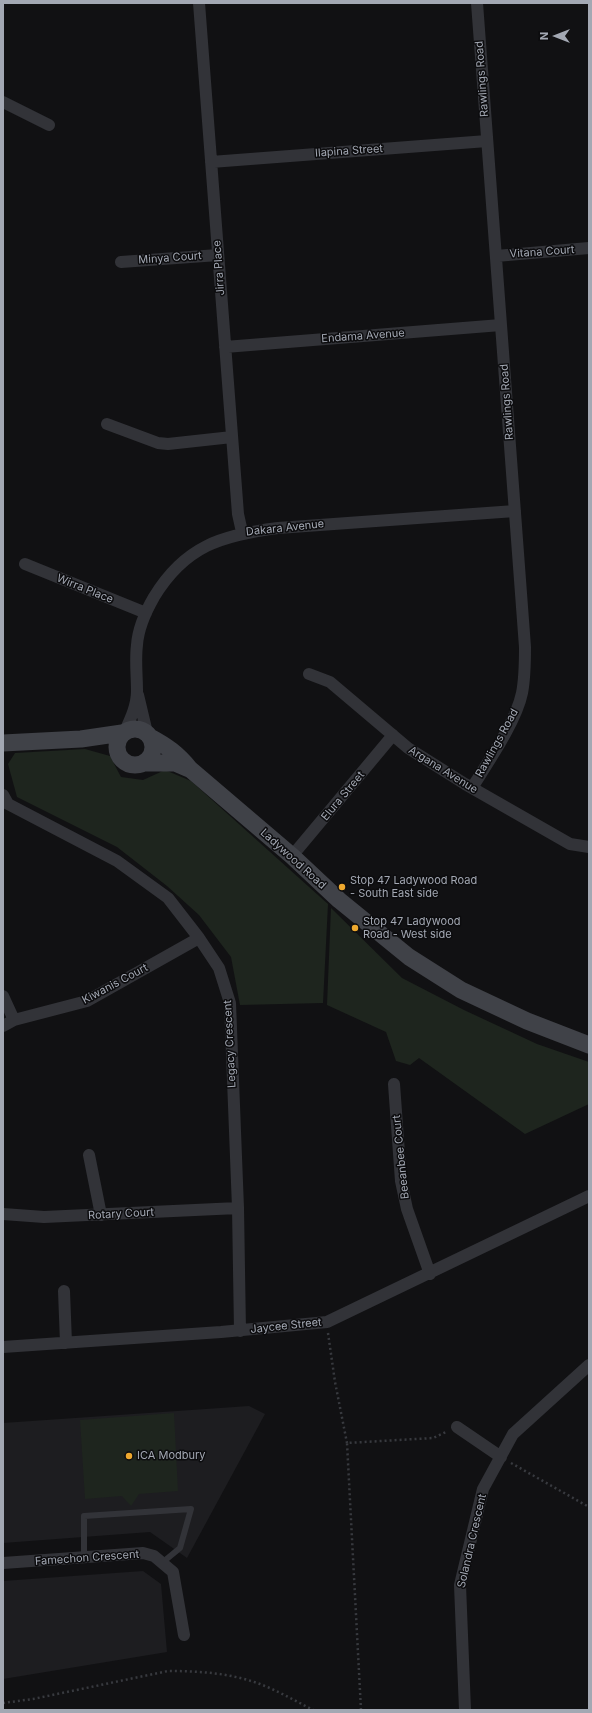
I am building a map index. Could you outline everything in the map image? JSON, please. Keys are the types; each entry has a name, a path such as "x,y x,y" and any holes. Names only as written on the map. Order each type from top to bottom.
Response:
{"street":[{"name":"Jirra Place","path":"199,3 238,514 242,532"},
{"name":"Rawlings Road","path":"472,788 519,706 525,676 525,647 477,3"},
{"path":"3,102 49,125"},
{"name":"Ilapina Street","path":"211,162 487,141"},
{"name":"Vitana Court","path":"496,256 589,248"},
{"name":"Minya Court","path":"121,262 218,255"},
{"name":"Endama Avenue","path":"225,346 501,325"},
{"path":"107,424 158,443 168,444 232,437"},
{"name":"Dakara Avenue","path":"124,732 133,712 137,692 137,644 146,613 162,583 185,559 210,544 242,532 515,510"},
{"name":"Wirra Place","path":"25,564 146,613"},
{"name":"Argana Avenue","path":"309,674 330,682 408,748 472,788 570,844 589,847"},
{"name":"Dakara Avenue","path":"137,692 149,735"},
{"path":"3,743 81,739 124,732 134,728 149,735 153,748 152,754 144,763 131,765 120,758 117,753 118,739 124,732"},
{"name":"Ladywood Road","path":"149,735 168,746 180,756 190,769 292,856 339,900 409,957 461,990 527,1021 589,1045"},
{"name":"Elura Street","path":"292,856 393,735"},
{"path":"81,739 117,753"},
{"name":"Ladywood Road","path":"144,763 175,762 190,769"},
{"name":"Legacy Crescent","path":"3,795 8,804 118,861 168,898 199,938 219,968 230,1003 238,1208 240,1331"},
{"name":"Kiwanis Court","path":"8,1023 87,1001 199,938"},
{"path":"3,996 8,1023"},
{"name":"Beeanbee Court","path":"394,1084 401,1182 407,1209 430,1274"},
{"path":"89,1155 101,1215"},
{"name":"Jaycee Street","path":"3,1347 240,1331 327,1322 430,1274 589,1196"},
{"name":"Rotary Court","path":"3,1214 44,1217 238,1208"},
{"path":"64,1291 66,1342"},
{"name":"Solandra Crescent","path":"465,1710 460,1585 483,1489 513,1434 589,1365"},
{"path":"457,1427 501,1457"},
{"name":"Famechon Crescent","path":"3,1563 143,1553 154,1556 163,1562 173,1572 184,1635"}],"lane":[{"path":"84,1558 84,1516 191,1509 180,1548 163,1562"}],"path":[{"path":"327,1322 335,1382 347,1443 361,1710"},
{"path":"347,1443 433,1438 457,1427"},
{"path":"501,1457 589,1508"},
{"path":"3,1703 33,1699 168,1671 190,1671 225,1674 260,1684 313,1710"}],"shaded area":[{"path":"85,749 110,756 121,777 143,780 165,770 191,781 328,904 323,1003 240,1005 231,957 199,915 167,886 117,847 17,797 8,764 15,753"},
{"path":"331,908 402,978 464,1010 537,1044 589,1062 589,1104 525,1134 419,1058 410,1065 396,1061 386,1032 327,1005"},
{"path":"249,1406 265,1414 187,1558 150,1532 3,1543 3,1423"},
{"name":"ICA Modbury","path":"174,1413 178,1491 139,1494 131,1506 122,1496 85,1499 80,1420"},
{"path":"143,1571 161,1584 167,1652 3,1679 3,1581"}],"place":[{"name":"Stop 47 Ladywood Road - South East side","path":"342,887"},
{"name":"Stop 47 Ladywood Road - West side","path":"355,928"},
{"name":"ICA Modbury","path":"129,1456"}]}
